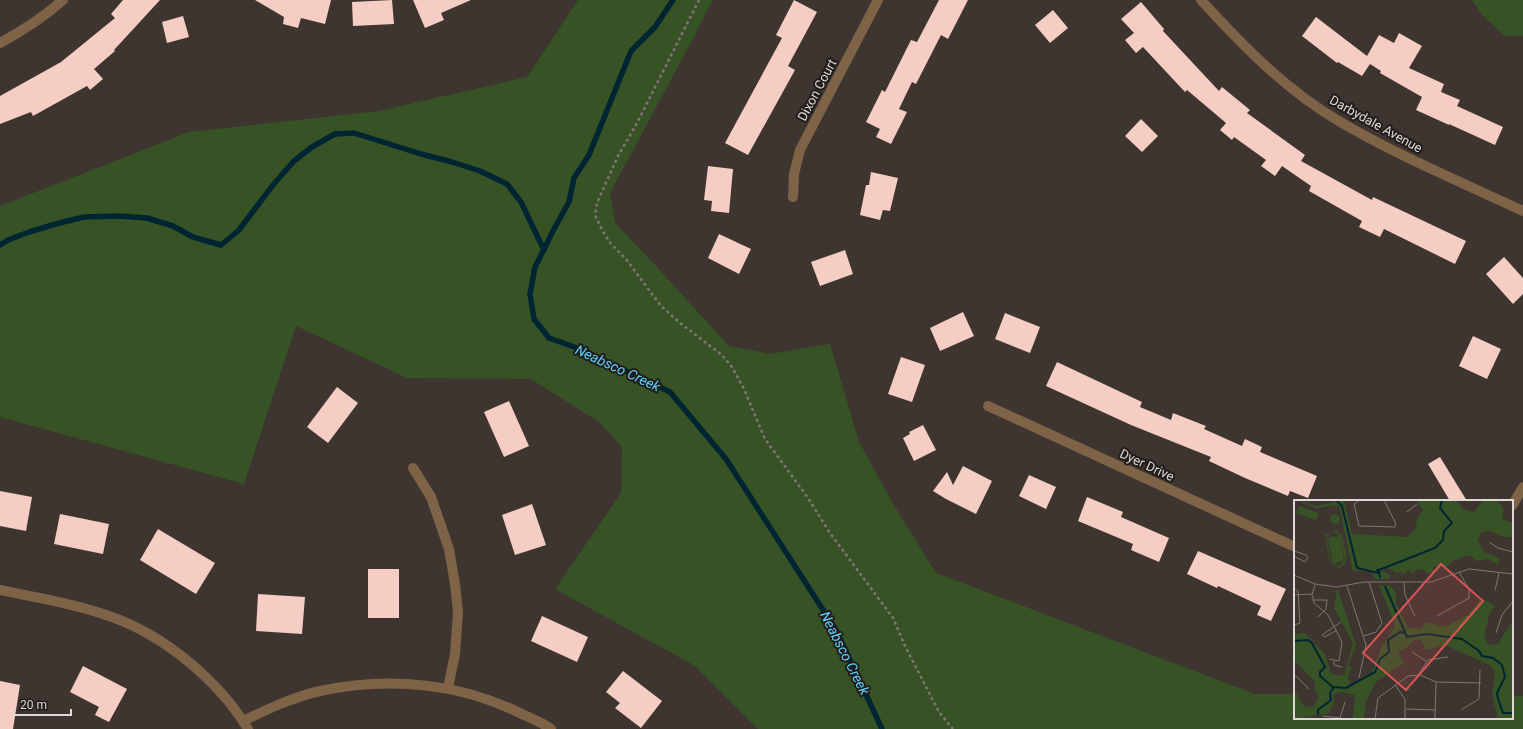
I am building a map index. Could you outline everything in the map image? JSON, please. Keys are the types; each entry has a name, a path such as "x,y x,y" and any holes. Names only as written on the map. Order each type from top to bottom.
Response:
{"street":[{"path":"0,44 20,32 63,0"},
{"name":"Dixon Court","path":"793,197 794,174 800,150 878,0"},
{"name":"Darbydale Avenue","path":"1201,0 1231,34 1264,65 1292,89 1336,120 1388,148 1523,210"},
{"name":"Dyer Drive","path":"988,406 1294,547"},
{"path":"413,468 431,497 449,549 455,584 458,612 455,654 448,688"},
{"path":"1513,504 1523,487"},
{"path":"0,590 79,606 113,617 145,633 170,648 198,670 223,695 246,725 283,702 318,692 347,686 384,683 420,684 448,688 479,696 510,708 551,729"}],"path":[{"path":"699,0 636,126 618,156 597,203 595,215 611,244 626,259 661,306 722,356 732,367 744,389 764,439 808,498 830,533 893,618 939,712 953,729"}],"green space":[{"path":"578,0 712,0 688,48 610,193 615,223 729,346 770,354 830,344 859,442 895,507 936,573 1255,694 1294,694 1294,719 1513,719 1513,696 1523,696 1523,729 758,729 695,666 555,589 621,493 622,447 599,422 531,379 407,378 296,326 244,484 0,417 0,206 189,132 379,111 527,77"},
{"path":"1472,0 1523,0 1523,36 1505,36 1482,15"}],"building":[{"path":"123,0 160,0 114,50 115,51 94,69 103,79 90,90 87,86 33,116 31,112 0,124 0,96 61,62 115,18 111,14"},
{"path":"255,0 331,0 325,24 301,18 298,28 283,24 284,17"},
{"path":"392,0 394,24 353,26 352,2"},
{"path":"413,0 471,0 441,13 444,20 425,28"},
{"path":"794,0 817,12 788,66 795,70 748,155 725,143 782,38 776,35"},
{"path":"939,0 968,0 948,39 941,35 916,84 912,82 899,109 907,112 891,144 876,137 880,129 866,122 882,90 885,92 911,40 917,42"},
{"path":"1141,2 1164,29 1163,31 1219,91 1222,87 1250,110 1247,113 1305,155 1301,161 1372,200 1373,197 1466,241 1455,264 1384,229 1380,237 1359,227 1362,221 1309,191 1311,186 1282,166 1275,176 1261,166 1266,160 1234,137 1232,140 1220,130 1226,123 1187,90 1185,92 1143,47 1136,53 1125,40 1134,33 1121,19"},
{"path":"1053,10 1068,28 1050,43 1035,25"},
{"path":"183,16 189,37 167,43 162,22"},
{"path":"1316,17 1367,56 1379,35 1394,43 1399,33 1422,46 1409,68 1444,84 1441,92 1460,100 1457,106 1503,127 1495,145 1416,110 1422,97 1380,73 1381,71 1370,64 1362,76 1338,62 1337,63 1302,36"},
{"path":"1141,119 1158,136 1142,152 1125,136"},
{"path":"708,166 733,169 729,213 711,211 712,201 704,200"},
{"path":"871,172 898,178 890,211 883,210 880,220 860,215 866,185 869,185"},
{"path":"719,234 751,249 739,274 708,258"},
{"path":"845,250 853,274 820,286 811,262"},
{"path":"1504,257 1523,278 1523,294 1513,304 1486,274"},
{"path":"963,312 974,336 940,351 930,328"},
{"path":"1005,313 1040,327 1030,353 995,339"},
{"path":"1473,336 1501,349 1487,379 1459,366"},
{"path":"901,357 925,365 912,402 888,394"},
{"path":"1057,362 1142,402 1140,407 1171,420 1173,413 1206,426 1204,429 1242,446 1245,439 1262,447 1260,452 1317,476 1308,498 1290,491 1288,496 1245,478 1209,461 1211,457 1131,425 1046,386"},
{"path":"337,387 358,403 328,443 307,427"},
{"path":"509,401 529,446 504,457 484,412"},
{"path":"923,425 936,450 914,461 903,438 910,434 909,432"},
{"path":"1440,457 1466,500 1449,500 1428,464"},
{"path":"963,466 992,481 976,514 933,491 947,472 953,485"},
{"path":"1029,475 1056,487 1046,509 1019,496"},
{"path":"0,491 32,497 26,531 0,526"},
{"path":"1087,497 1123,512 1121,517 1169,538 1159,562 1131,550 1133,544 1078,521"},
{"path":"532,504 546,545 515,555 502,515"},
{"path":"60,514 109,524 103,554 54,544"},
{"path":"158,529 215,563 196,594 140,560"},
{"path":"1198,551 1286,589 1271,621 1257,615 1261,606 1218,586 1217,588 1187,574"},
{"path":"368,569 399,569 399,618 368,618"},
{"path":"258,594 305,597 302,634 256,631"},
{"path":"542,616 588,637 577,662 531,641"},
{"path":"83,666 127,689 109,722 95,715 99,707 70,692"},
{"path":"623,671 662,701 641,728 615,708 620,703 606,692"},
{"path":"0,681 20,685 13,729 0,729"}],"waterway":[{"name":"Neabsco Creek","path":"673,0 655,27 631,51 589,155 574,178 569,202 535,267 530,294 534,319 549,338 580,349 670,392 726,459 836,630 882,729"},
{"path":"0,245 8,240 29,232 59,223 84,217 118,216 147,218 173,226 193,237 221,245 239,230 273,185 294,161 312,147 335,134 354,133 480,171 507,184 521,202 544,250"}]}
